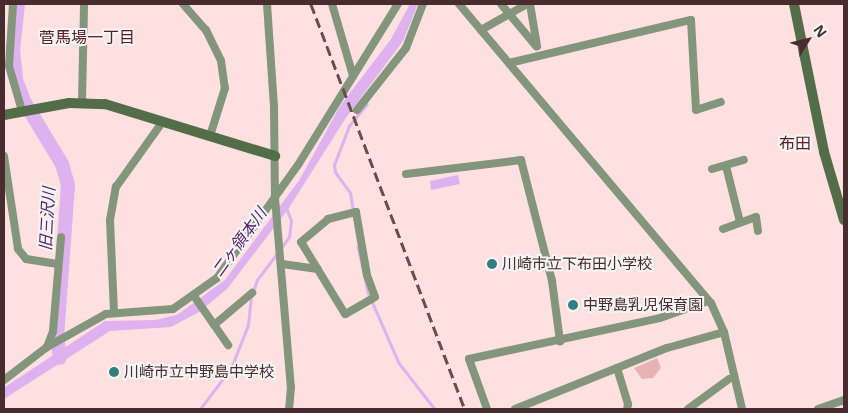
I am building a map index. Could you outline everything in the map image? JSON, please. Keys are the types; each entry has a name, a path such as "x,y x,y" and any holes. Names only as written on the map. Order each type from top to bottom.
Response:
{"street":[{"path":"13,4 9,66 27,110"},
{"path":"82,102 84,4"},
{"path":"183,4 206,30 221,60 225,88 210,136"},
{"path":"267,4 276,201 291,387 289,409"},
{"path":"332,4 353,76"},
{"path":"4,380 49,346 114,312 162,312 172,309 196,298 217,278 276,201 398,4"},
{"path":"357,110 406,48 423,4"},
{"path":"459,4 717,312 724,332 742,409"},
{"path":"501,4 536,46"},
{"path":"481,30 529,4 536,46 540,55"},
{"path":"794,4 824,152 844,220"},
{"path":"508,62 691,20 696,110 721,102"},
{"path":"4,115 82,102 105,104 275,156"},
{"path":"114,312 110,220 116,187 163,121"},
{"path":"4,156 18,249 26,259 58,264"},
{"path":"406,174 521,160 552,281 560,341"},
{"path":"712,169 744,160"},
{"path":"726,166 740,222"},
{"path":"356,212 367,275 375,297 345,314 327,289 318,269 302,242 328,219 356,212"},
{"path":"723,229 756,217 758,231"},
{"path":"49,346 53,331 62,237"},
{"path":"282,264 318,269"},
{"path":"214,325 252,293"},
{"path":"196,298 228,345"},
{"path":"487,409 469,358 560,341 660,318 708,301"},
{"path":"515,409 667,348 724,332"},
{"path":"617,368 628,404 627,409"},
{"path":"688,409 729,379"},
{"path":"818,409 844,400"}],"shaded area":[{"path":"410,4 418,4 403,41 345,119 289,208 227,289 199,312 171,327 110,331 4,399 5,387 105,321 155,320 177,315 225,280 300,179 340,106 391,39"},
{"path":"458,175 460,184 431,190 430,181"},
{"path":"657,358 661,368 653,378 642,379 634,368"}],"waterway":[{"name":"旧三沢川","path":"18,4 13,50 16,80 25,103 62,164 68,185 57,337 60,358"},
{"path":"353,211 350,193 335,172 334,165 349,126 367,104"},
{"path":"281,248 289,237 291,221 287,210"},
{"path":"358,246 368,292 399,363 435,409"},
{"path":"253,292 257,280 278,252"},
{"path":"200,409 231,368 248,325 251,297"}],"railway":[{"path":"311,4 465,409"}],"place":[{"name":"川崎市立下布田小学校","path":"492,264"},
{"name":"中野島乳児保育園","path":"573,305"},
{"name":"川崎市立中野島中学校","path":"114,372"}],"district":[{"name":"菅馬場一丁目","path":"87,37"},
{"name":"布田","path":"795,143"}],"water label":[{"name":"二ヶ領本川","path":"239,242"}]}
